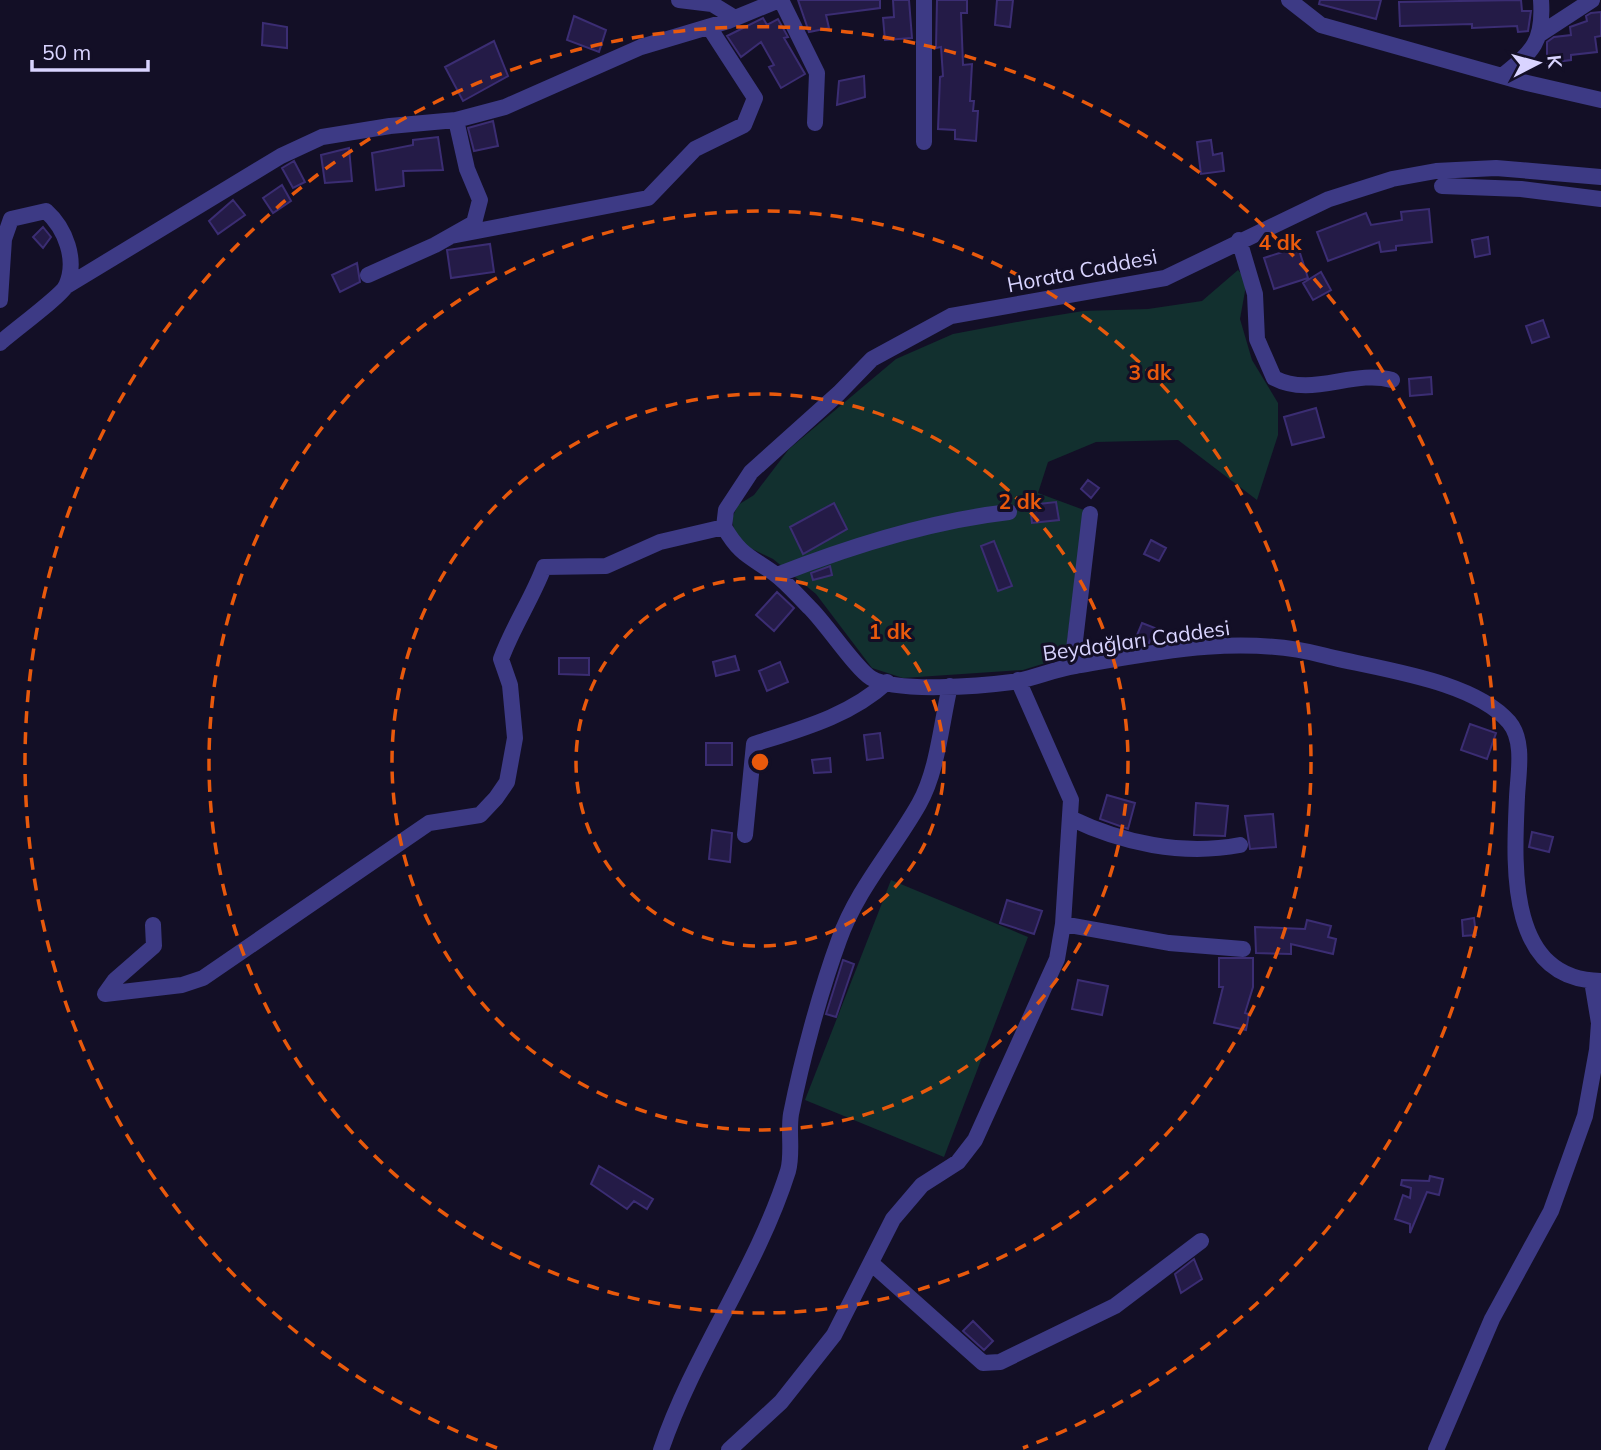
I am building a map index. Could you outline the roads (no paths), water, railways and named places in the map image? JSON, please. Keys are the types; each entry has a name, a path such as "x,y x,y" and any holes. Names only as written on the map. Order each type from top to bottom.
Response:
{"street":[{"path":"678,0 712,4 735,18"},
{"path":"0,343 65,287 281,156 322,137 390,126 456,120 505,107 641,47 709,27 780,0 817,73 815,123"},
{"path":"924,0 924,142"},
{"path":"1289,0 1321,24 1502,76 1601,100"},
{"path":"1502,76 1532,51 1540,34 1541,0"},
{"path":"1540,34 1592,0"},
{"path":"451,236 648,198 695,149 744,125 755,98 709,27"},
{"path":"368,275 474,223 480,200 467,169 456,120"},
{"name":"Horata Caddesi","path":"724,527 726,510 751,472 839,393 872,359 951,316 1165,278 1239,240 1329,199 1392,179 1436,172 1496,168 1601,177"},
{"path":"1441,186 1521,189 1601,199"},
{"path":"0,300 4,239 11,219 27,214 47,211 59,223 67,237 68,273 65,287"},
{"path":"1239,240 1255,294 1257,338 1274,378 1303,386 1366,378 1392,380"},
{"path":"777,575 827,556 956,518 1009,512"},
{"path":"1072,666 1090,514"},
{"path":"153,925 154,946 115,980 105,994 182,985 203,978 429,823 480,815 496,799 507,782 515,738 510,685 501,659 511,630 535,592 544,567 606,566 660,542 724,527"},
{"name":"Beydağları Caddesi","path":"724,527 737,549 777,575 811,609 871,678 887,682 950,687 1018,680 1072,666 1217,646 1296,648 1451,688 1492,706 1511,725 1519,751 1515,845 1518,888 1527,931 1544,962 1564,973 1597,981"},
{"path":"729,1450 781,1402 834,1335 893,1219 922,1185 958,1162 975,1140 1057,960 1063,924 1071,800 1018,680"},
{"path":"745,835 754,744 820,724 872,696 887,682"},
{"path":"661,1450 676,1405 769,1224 789,1167 788,1129 796,1091 839,939 874,869 919,803 930,778 950,687"},
{"path":"1070,818 1096,831 1141,844 1224,848 1240,845"},
{"path":"1063,924 1169,943 1243,949"},
{"path":"1436,1450 1492,1319 1550,1211 1585,1116 1597,1050 1597,981"},
{"path":"871,1263 983,1363 1000,1362 1115,1306 1201,1241"}]}
